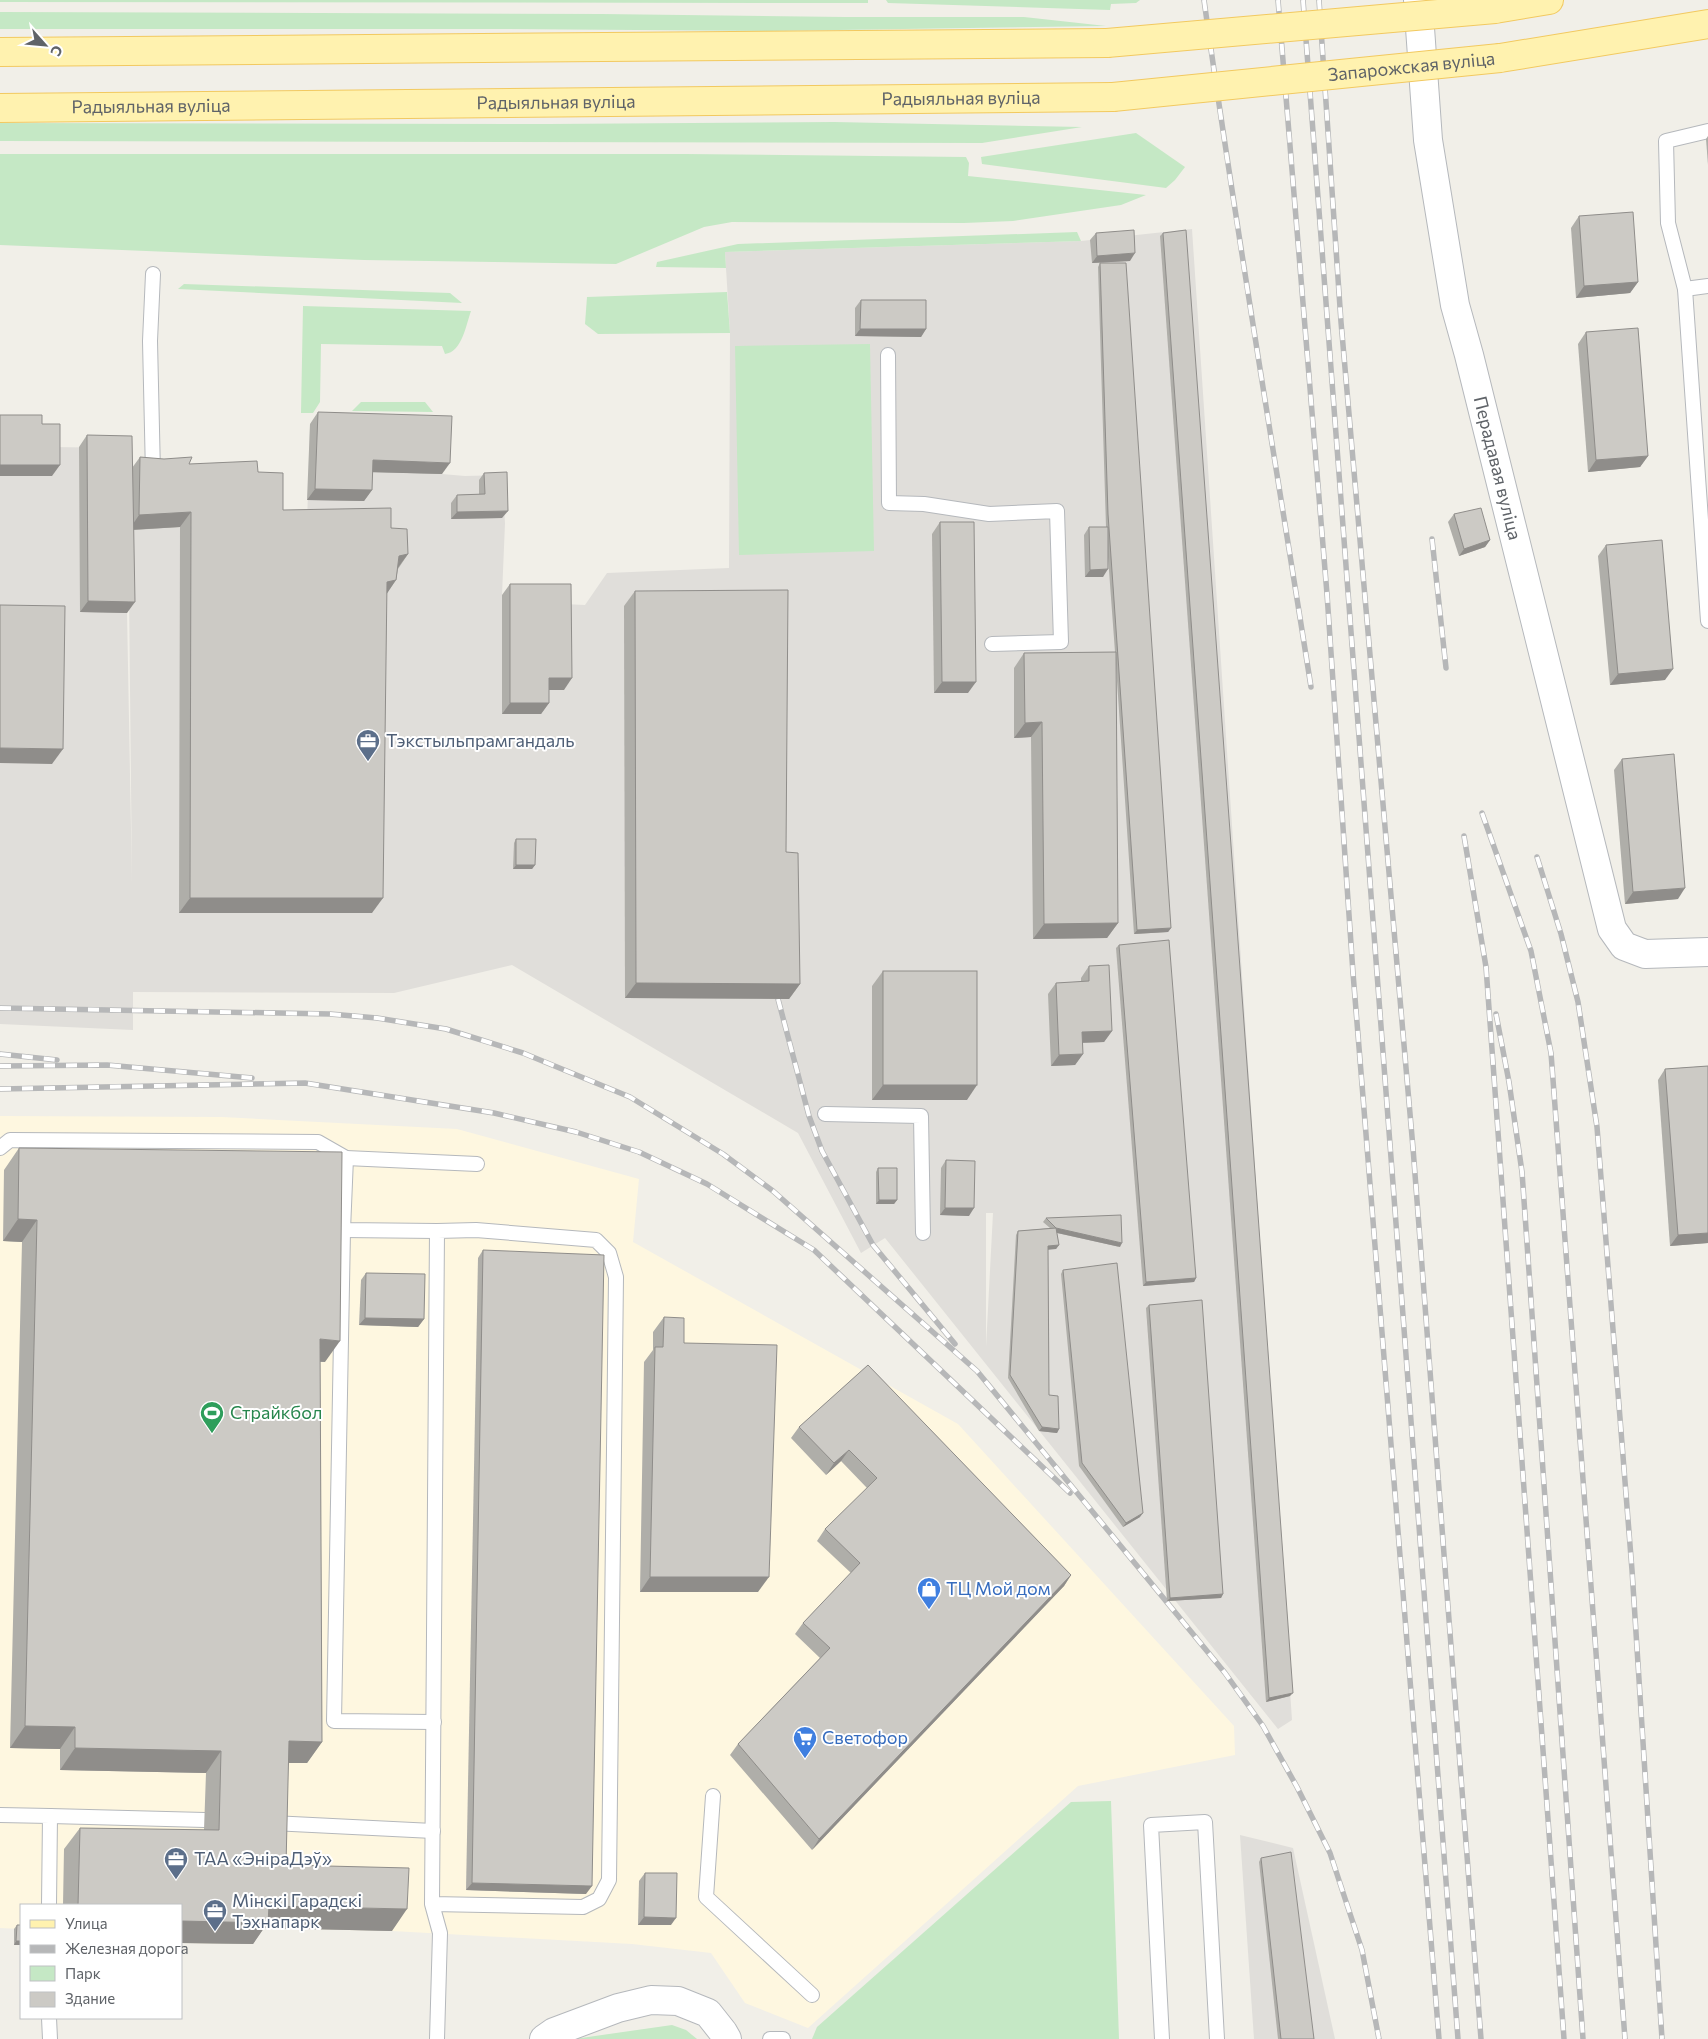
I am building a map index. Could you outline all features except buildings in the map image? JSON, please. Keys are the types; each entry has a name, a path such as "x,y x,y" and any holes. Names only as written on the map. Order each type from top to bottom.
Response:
{"main road":[{"path":"0,52 1107,43 1495,9 1549,0"},
{"name":"Запарожская вуліца","path":"1112,97 1500,58 1708,24"},
{"name":"Радыяльная вуліца","path":"0,108 1112,97"}],"street":[{"name":"Перадавая вуліца","path":"1418,0 1428,140 1454,305 1469,355 1612,929 1624,946 1645,954 1708,952"},
{"path":"544,2039 554,2032 618,2008 652,2000 678,2001 708,2013 727,2039"}],"lane":[{"path":"1708,131 1666,141 1668,223 1685,289 1705,533 1708,621"},
{"path":"153,274 150,340 153,474"},
{"path":"1685,289 1708,286"},
{"path":"888,355 889,503 924,504 989,514 1057,511 1061,642 992,644"},
{"path":"825,1114 921,1116 923,1233"},
{"path":"0,1148 10,1140 318,1142 346,1158 477,1164"},
{"path":"346,1158 334,1721 434,1722"},
{"path":"343,1230 476,1230 596,1240 610,1253 616,1277 609,1880 599,1899 582,1908 432,1904"},
{"path":"437,1231 432,1904 440,1934 437,2039"},
{"path":"713,1796 706,1897 812,1995"},
{"path":"0,1815 205,1820"},
{"path":"48,1904 50,1816"},
{"path":"1162,2039 1151,1826 1205,1822 1217,2039"},
{"path":"272,1823 433,1831"},
{"path":"50,2019 50,2039"},
{"path":"770,2039 783,2039"}],"shaded area":[{"path":"1192,229 1292,1720 1278,1729 885,1238 861,1253 798,1133 512,965 394,993 133,992 133,1030 0,1024 0,426 52,447 124,448 132,883 128,492 274,524 307,524 310,424 444,428 442,474 465,476 502,475 505,523 502,595 564,604 585,605 607,573 729,568 730,333 725,252 1081,241","holes":["986,1213 993,1213 986,1347"]},
{"path":"0,1116 222,1117 457,1129 639,1179 633,1242 958,1424 1234,1726 1235,1755 1078,1786 808,2028 745,2003 711,1953 632,1944 392,1931 254,1928 253,1944 182,1943 182,1904 20,1904 20,1929 0,1928"},
{"path":"1240,1835 1293,1848 1335,2039 1254,2039"}],"green space":[{"path":"0,0 868,0 868,3 0,2"},
{"path":"886,0 1140,0 1136,3 1111,4 1110,10 888,3"},
{"path":"0,12 1024,17 1106,26 772,31 0,29"},
{"path":"834,122 1082,127 982,143 0,141 0,123 549,124"},
{"path":"1136,133 1185,167 1166,188 982,164 981,157"},
{"path":"0,154 685,154 966,157 969,163 968,176 1146,195 1121,205 1013,221 964,223 732,222 704,227 616,264 364,260 0,245"},
{"path":"1077,232 1081,241 725,252 726,268 656,267 657,262 738,244"},
{"path":"184,284 450,293 462,303 178,289"},
{"path":"727,292 730,333 598,334 585,324 587,297"},
{"path":"303,306 471,311 465,330 456,348 445,354 442,346 321,344 320,402 313,413 301,413"},
{"path":"870,344 874,551 739,555 735,346"},
{"path":"361,402 425,402 433,412 352,411"},
{"path":"1111,1801 1119,2039 812,2039 817,2027 1071,1802"},
{"path":"672,2025 686,2030 697,2039 574,2039"}],"railway":[{"path":"1204,0 1242,258 1311,687"},
{"path":"1278,0 1327,594 1353,973 1439,2039"},
{"path":"1303,0 1458,2039"},
{"path":"1319,0 1341,322 1413,1148 1481,2039"},
{"path":"1432,539 1446,668"},
{"path":"1482,813 1531,951 1551,1053 1625,2039"},
{"path":"1464,836 1486,967 1564,2039"},
{"path":"1537,857 1561,934 1578,1002 1597,1127 1632,1570 1662,2039"},
{"path":"778,999 809,1116 822,1151 873,1245 955,1344"},
{"path":"0,1008 330,1014 377,1018 446,1029 523,1053 630,1097 723,1154 773,1191 977,1371 1225,1673 1263,1726 1297,1787 1330,1853 1362,1950 1379,2039"},
{"path":"1496,1014 1509,1082 1522,1172 1583,2039"},
{"path":"0,1054 57,1060"},
{"path":"0,1066 107,1065 252,1078"},
{"path":"0,1089 305,1083 494,1113 576,1132 639,1152 707,1184 814,1250 1070,1493"}],"place":[{"name":"Тэкстыльпрамгандаль","path":"368,762"},
{"name":"Страйкбол","path":"212,1434"},
{"name":"ТЦ Мой дом","path":"929,1610"},
{"name":"Светофор","path":"805,1759"},
{"name":"ТАА «ЭніраДэў»","path":"176,1880"},
{"name":"Мінскі Гарадскі Тэхнапарк","path":"215,1932"}]}
